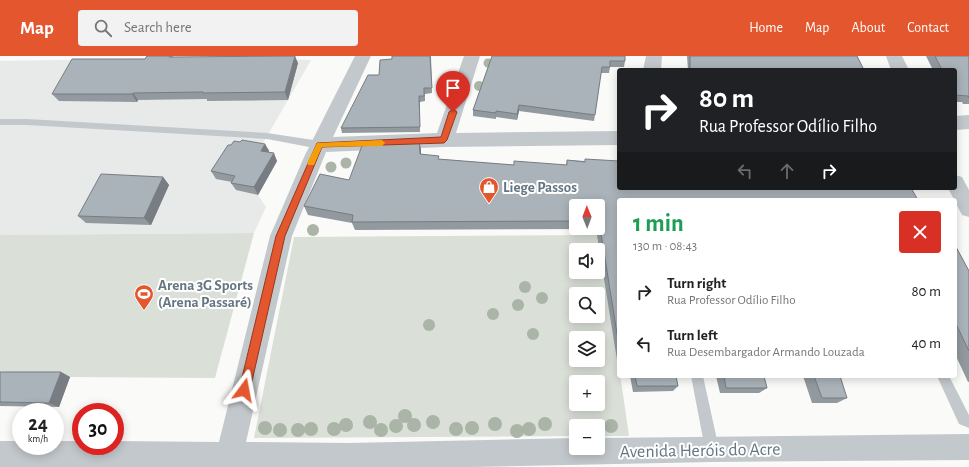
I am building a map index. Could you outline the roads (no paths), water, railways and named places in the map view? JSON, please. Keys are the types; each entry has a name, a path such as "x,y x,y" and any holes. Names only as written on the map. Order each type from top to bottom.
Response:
{"street":[{"path":"229,456 281,236 320,145 363,56"},
{"path":"444,140 472,56"},
{"path":"652,68 654,56"},
{"path":"894,56 899,68"},
{"path":"957,123 969,122"},
{"path":"320,145 444,140 617,138"},
{"path":"957,187 969,209"},
{"name":"Avenida Heróis do Acre","path":"0,454 229,456 347,461 712,449 969,447"}],"lane":[{"path":"0,122 35,122 267,136 320,145"},
{"path":"697,378 712,449"},
{"path":"944,378 964,419 969,422"}],"place":[{"name":"Liege Passos","path":"489,204"},
{"name":"Arena 3G Sports (Arena Passaré)","path":"144,311"}]}
